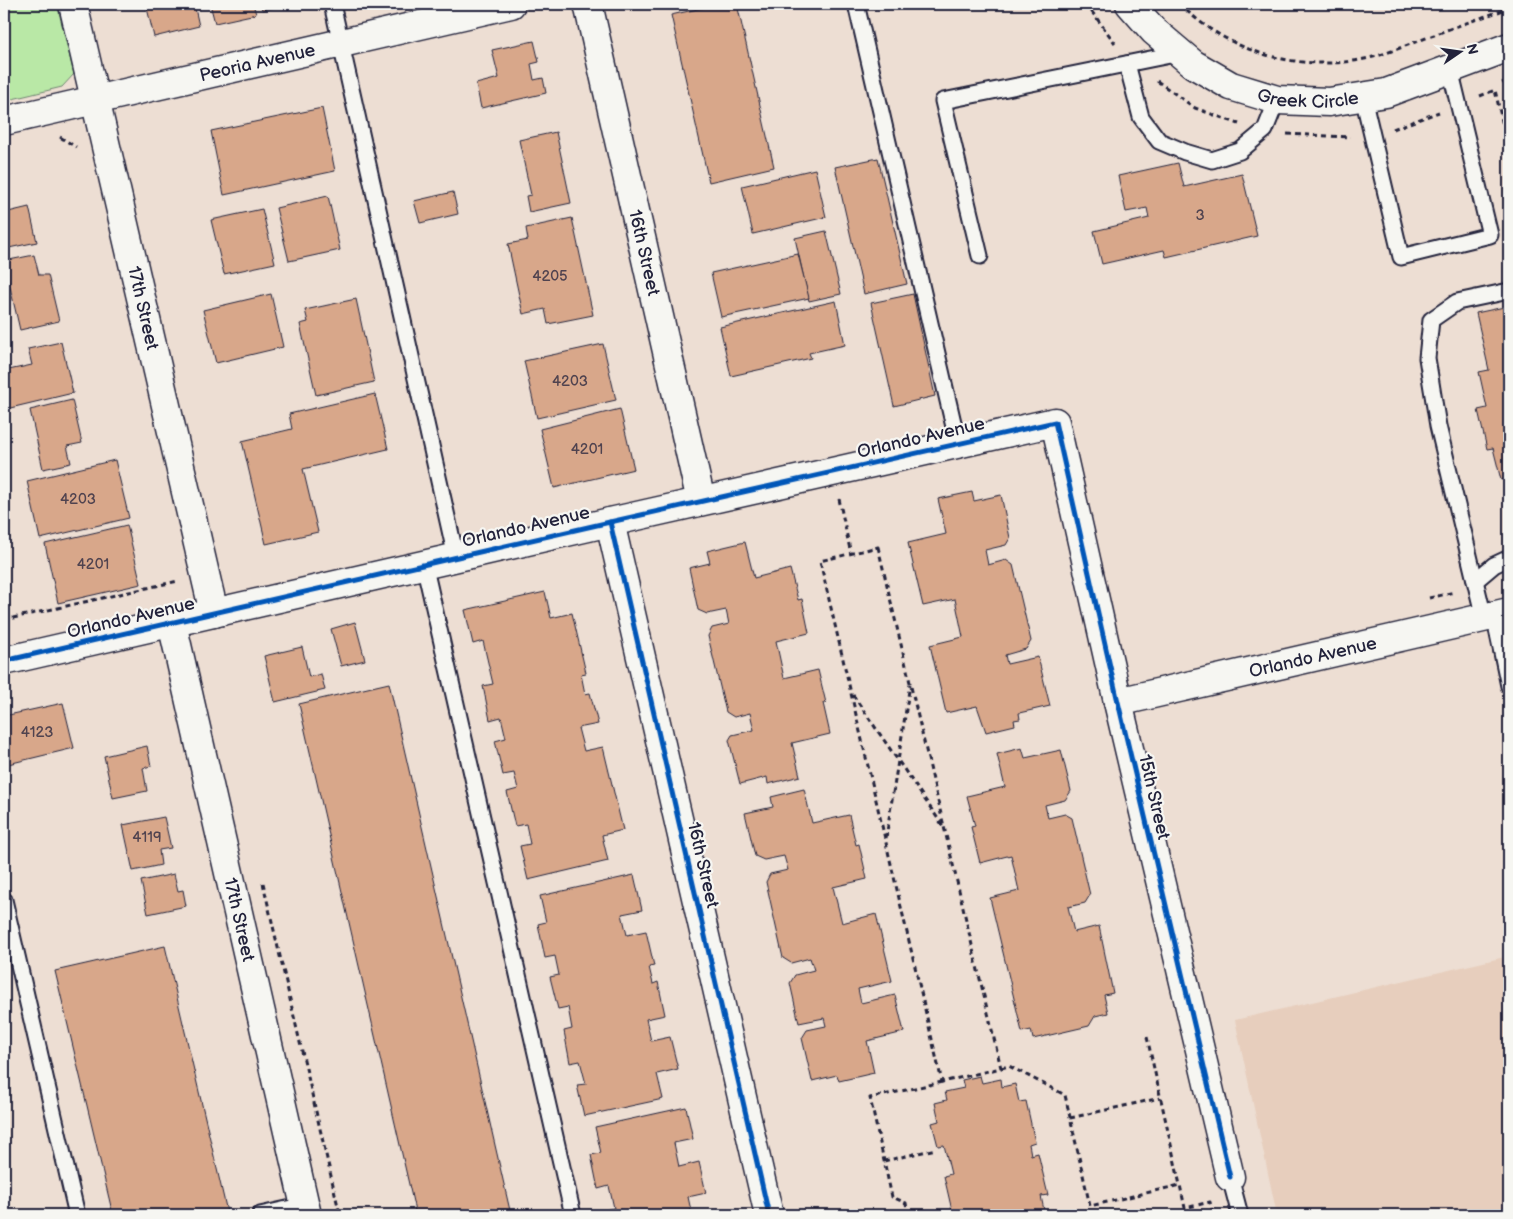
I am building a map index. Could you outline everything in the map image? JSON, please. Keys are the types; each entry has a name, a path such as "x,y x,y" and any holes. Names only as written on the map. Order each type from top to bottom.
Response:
{"street":[{"name":"17th Street","path":"73,4 214,613"},
{"name":"Peoria Avenue","path":"4,122 511,4"},
{"name":"16th Street","path":"588,4 701,501"},
{"name":"Greek Circle","path":"1130,4 1154,31 1193,64 1231,86 1277,100 1329,102 1386,93 1509,47"},
{"name":"Orlando Avenue","path":"4,662 424,564 1055,422"},
{"name":"15th Street","path":"1055,422 1118,702 1230,1177"},
{"name":"16th Street","path":"610,522 769,1215"},
{"name":"Orlando Avenue","path":"1118,702 1496,615"},
{"name":"17th Street","path":"172,623 306,1210"}],"lane":[{"path":"332,4 456,557"},
{"path":"856,4 958,444"},
{"path":"980,256 943,101 1180,53"},
{"path":"1127,64 1141,117 1159,141 1185,152 1212,160 1240,151 1265,130 1277,100"},
{"path":"1364,97 1401,257 1490,236 1450,69"},
{"path":"1509,291 1457,302 1431,320 1427,358 1438,426 1475,581 1496,615 1509,686"},
{"path":"1475,581 1494,564 1509,558"},
{"path":"424,564 573,1215"},
{"path":"4,900 77,1215"},
{"path":"1230,1177 1240,1215"},
{"path":"260,1215 306,1210"}],"path":[{"path":"1180,4 1206,27 1234,43 1283,60 1318,64 1344,62 1375,56 1509,8"},
{"path":"1494,85 1495,90"},
{"path":"51,139 60,137 77,148"},
{"path":"838,496 851,554"},
{"path":"942,1082 820,561 878,547 1001,1068"},
{"path":"4,620 178,581"},
{"path":"886,841 910,682"},
{"path":"851,693 944,827"},
{"path":"262,879 340,1215"},
{"path":"1147,1037 1185,1208 1210,1202 1214,1215"},
{"path":"908,1215 906,1203 892,1197 870,1098 1009,1066 1065,1095 1090,1206 1180,1186"},
{"path":"1070,1118 1160,1098"},
{"path":"884,1161 936,1149"}],"shaded area":[{"path":"1509,956 1509,1215 1277,1215 1235,1020"}],"green space":[{"path":"4,4 57,4 74,74 62,87 4,101"}],"building":[{"path":"146,4 194,4 199,26 154,37"},
{"path":"210,4 253,4 256,14 215,23"},
{"path":"261,4 289,4 262,10"},
{"path":"720,4 737,4 774,167 709,182 671,15"},
{"path":"534,41 539,62 531,64 534,80 543,78 546,93 481,108 476,84 499,78 492,50"},
{"path":"322,108 335,171 224,195 211,131"},
{"path":"556,132 571,203 529,212 526,196 531,195 519,140"},
{"path":"878,158 907,284 864,294 835,167"},
{"path":"1178,163 1184,187 1242,174 1257,236 1166,257 1164,250 1102,264 1094,231 1149,218 1147,208 1126,212 1118,176"},
{"path":"815,169 826,217 753,234 742,186"},
{"path":"453,192 458,214 420,223 414,201"},
{"path":"328,196 340,250 289,261 276,208"},
{"path":"29,207 37,242 4,249 4,213"},
{"path":"262,209 275,263 224,274 211,220"},
{"path":"572,218 593,315 548,324 545,309 523,314 508,244 528,240 526,228"},
{"path":"826,231 841,294 809,301 795,238"},
{"path":"798,254 809,298 721,317 711,273"},
{"path":"34,255 39,275 48,275 59,321 20,330 4,261"},
{"path":"271,294 283,347 216,363 203,310"},
{"path":"913,294 935,396 894,406 871,303"},
{"path":"356,299 374,382 316,395 300,324 308,322 305,310"},
{"path":"836,301 845,345 809,353 811,358 731,376 720,327"},
{"path":"1509,306 1509,478 1501,480 1493,448 1487,449 1478,410 1487,408 1479,372 1489,370 1476,313"},
{"path":"61,342 73,393 6,409 4,371 32,365 28,349"},
{"path":"603,344 616,400 537,418 524,361"},
{"path":"375,394 388,449 303,469 318,532 266,544 242,441 292,429 289,414"},
{"path":"72,400 82,443 67,446 71,463 43,469 30,410"},
{"path":"620,409 634,469 554,488 540,429"},
{"path":"115,460 129,518 40,539 27,481"},
{"path":"972,492 974,501 1001,495 1010,538 1006,545 985,550 988,565 1006,560 1013,565 1031,641 1026,649 1005,655 1007,664 1038,657 1050,706 1019,713 1020,719 1014,720 1015,725 986,732 977,706 946,713 930,645 963,637 955,599 923,606 908,543 946,534 938,499"},
{"path":"127,525 141,584 58,603 45,544"},
{"path":"745,542 754,578 790,569 798,600 802,599 809,633 776,641 784,678 818,670 826,703 823,703 830,734 792,743 800,776 768,784 767,777 740,784 729,740 732,735 754,730 750,713 734,717 726,712 708,636 712,628 729,624 726,610 707,614 698,610 689,568 710,563 707,551"},
{"path":"545,592 551,618 572,613 586,673 581,674 585,694 590,693 598,724 578,728 584,751 603,747 623,830 602,835 608,861 528,880 520,846 530,844 526,824 515,826 507,792 518,789 514,773 503,775 495,741 506,738 501,717 490,720 483,686 493,684 483,641 473,644 465,610"},
{"path":"355,622 365,660 341,666 331,629"},
{"path":"302,647 309,677 321,674 325,690 275,702 264,656"},
{"path":"389,683 511,1215 416,1215 299,704"},
{"path":"63,703 74,748 4,765 4,716"},
{"path":"147,746 151,766 143,768 147,791 113,798 104,756"},
{"path":"1022,748 1025,758 1061,750 1071,791 1065,800 1045,805 1048,818 1065,814 1072,818 1090,895 1085,903 1068,907 1074,932 1099,926 1113,993 1104,995 1108,1013 1095,1016 1089,1026 1033,1039 1031,1030 1022,1032 990,898 1019,891 1011,855 980,863 971,827 975,826 967,796 1005,787 997,754"},
{"path":"804,789 812,823 849,815 856,845 859,844 867,879 833,887 842,923 876,914 892,981 858,989 861,1003 895,995 904,1032 867,1041 874,1073 839,1081 837,1075 812,1081 802,1038 807,1030 826,1026 824,1018 799,1023 790,983 795,975 814,970 810,958 791,963 783,958 766,882 770,874 788,870 784,856 764,860 755,856 745,813 773,807 771,797"},
{"path":"164,817 171,848 159,850 161,865 133,871 123,825"},
{"path":"174,874 178,891 183,890 186,906 148,914 141,881"},
{"path":"634,875 642,910 622,914 627,935 646,931 654,966 649,967 653,984 658,982 665,1015 646,1019 651,1041 670,1037 678,1069 657,1074 663,1099 584,1116 577,1085 586,1084 580,1061 570,1063 564,1031 572,1029 568,1007 558,1009 550,977 559,975 555,956 545,958 538,924 546,922 540,896"},
{"path":"165,946 227,1212 213,1215 113,1215 55,971"},
{"path":"980,1076 982,1083 1001,1079 1002,1087 1015,1084 1019,1102 1026,1101 1035,1142 1029,1144 1031,1155 1038,1153 1048,1195 1041,1196 1045,1215 953,1215 944,1176 951,1174 944,1145 938,1146 932,1123 939,1121 935,1103 947,1100 945,1092 964,1088 962,1080"},
{"path":"686,1107 693,1139 674,1143 679,1167 699,1162 706,1193 688,1197 692,1215 605,1215 604,1210 614,1208 609,1186 598,1189 591,1155 601,1153 595,1127"}],"cycle path":[{"path":"4,661 1055,422 1118,702 1230,1177"},
{"path":"610,522 769,1215"}]}
